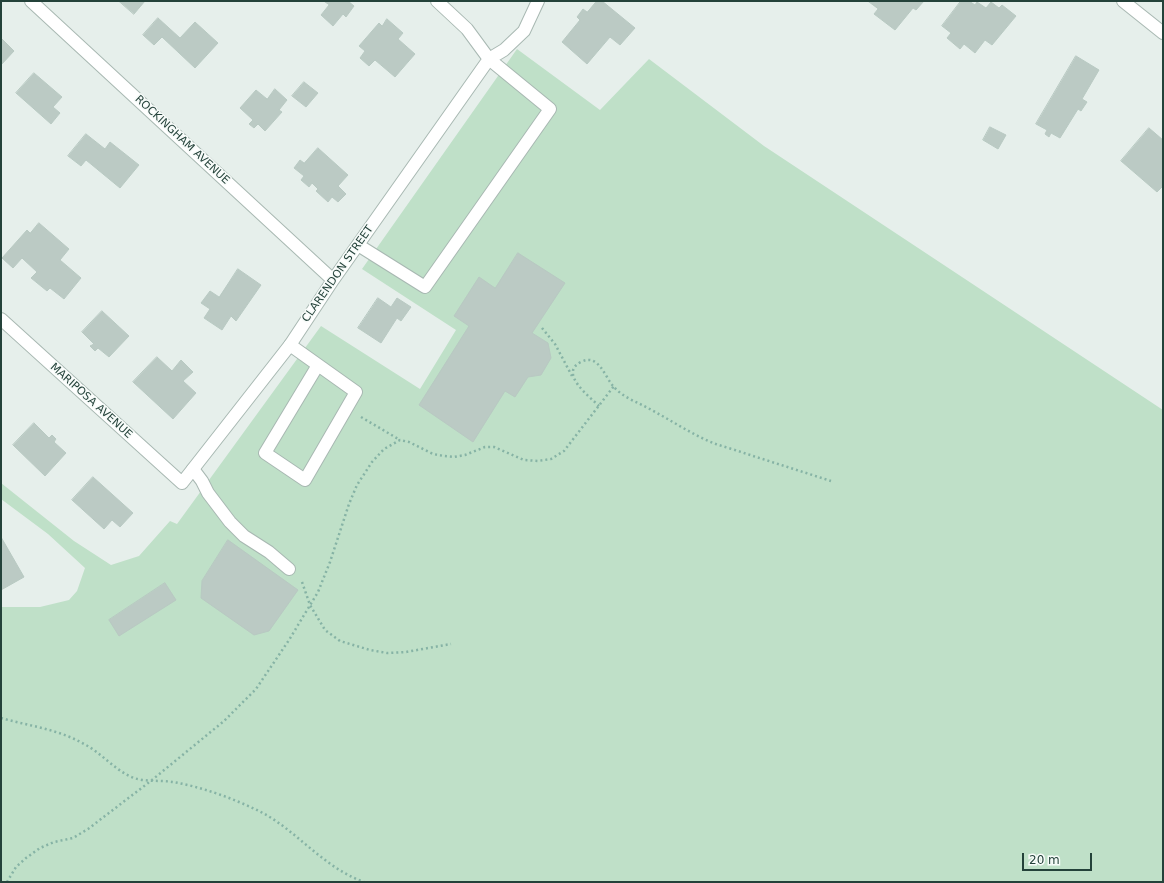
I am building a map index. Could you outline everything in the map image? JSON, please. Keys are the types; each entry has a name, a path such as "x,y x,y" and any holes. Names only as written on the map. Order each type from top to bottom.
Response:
{"street":[{"name":"ROCKINGHAM AVENUE","path":"31,1 333,280"},
{"path":"358,245 424,287 550,109 489,59 467,29 437,1"},
{"path":"489,59 504,50 524,31 538,1"},
{"path":"1123,1 1163,34"},
{"name":"CLARENDON STREET","path":"182,483 290,345 333,280 489,59"},
{"name":"MARIPOSA AVENUE","path":"1,319 182,483"},
{"path":"290,345 356,392 304,480 265,453 318,365"},
{"path":"193,469 202,481 211,498 230,522 244,536 269,552 289,569"}],"path":[{"path":"542,328 555,344 581,390 599,406"},
{"path":"575,381 573,373 574,367 577,364 590,360 596,362 614,386 627,398 712,442 831,481"},
{"path":"347,408 400,440 409,442 433,454 454,457 485,447 494,447 524,460 538,461 551,459 564,451 614,386"},
{"path":"8,882 16,867 40,848 54,842 73,838 88,829 152,780 224,722 256,689 289,640 318,592 357,485 372,462 384,449 400,440"},
{"path":"289,569 298,576 304,585 310,605 325,630 340,641 370,650 387,653 406,652 451,644"},
{"path":"1,718 47,729 68,736 86,745 127,775 136,778 172,782 205,790 259,812 277,823 328,864 346,875 364,882"}],"green space":[{"path":"517,49 600,110 649,59 764,146 1163,410 1163,882 1,882 1,607 40,607 69,600 77,591 85,568 48,534 1,499 1,483 74,541 111,565 139,556 170,521 177,524 321,326 420,389 456,330 362,269"}],"building":[{"path":"119,1 145,1 134,14"},
{"path":"324,1 348,1 354,6 346,17 343,14 333,26 321,15 329,5"},
{"path":"597,1 602,1 635,28 620,45 610,37 587,64 562,42 580,20 577,17 583,9 587,12"},
{"path":"868,1 924,1 916,10 913,8 895,30 874,14 878,9"},
{"path":"961,1 969,1 975,5 977,2 986,8 991,2 999,8 1002,5 1016,16 992,45 985,40 975,53 964,44 960,49 947,38 951,33 942,26"},
{"path":"158,18 180,38 195,22 218,43 195,68 162,37 154,45 143,35"},
{"path":"387,19 403,33 398,39 415,54 395,77 375,60 369,66 360,58 365,51 359,46 379,23 382,26"},
{"path":"1,38 14,51 1,65"},
{"path":"1076,56 1099,70 1082,99 1087,102 1081,111 1078,109 1060,138 1051,133 1049,137 1045,134 1047,130 1036,124"},
{"path":"34,73 62,97 53,107 60,113 51,124 16,93"},
{"path":"304,82 318,93 306,107 292,96"},
{"path":"275,89 287,100 279,110 282,112 265,131 258,124 254,128 249,124 253,120 240,108 256,90 267,99"},
{"path":"990,127 1006,135 998,149 983,140"},
{"path":"1149,128 1163,140 1163,186 1157,192 1121,161"},
{"path":"86,134 105,149 110,142 139,165 120,188 86,160 81,166 68,156"},
{"path":"318,148 348,175 338,186 346,194 338,202 332,197 328,202 316,191 318,189 312,183 309,187 301,180 304,176 294,168 300,160 304,163"},
{"path":"39,223 69,249 60,260 81,278 64,299 50,288 47,291 31,278 37,272 22,258 13,268 2,258 27,230 30,233"},
{"path":"518,253 565,283 532,333 548,343 551,358 541,375 528,377 515,397 505,391 473,442 419,405 469,326 454,316 479,277 495,288"},
{"path":"238,269 261,285 236,321 231,316 222,330 204,318 210,309 201,303 210,291 219,297"},
{"path":"378,298 391,307 397,298 411,307 401,321 397,318 381,343 358,328"},
{"path":"102,311 129,336 109,357 98,348 95,351 90,346 94,344 82,332"},
{"path":"157,357 172,371 181,360 193,372 183,381 196,393 173,419 133,382"},
{"path":"34,423 49,438 52,435 56,439 54,442 66,453 45,476 13,445"},
{"path":"93,477 133,513 120,527 112,520 104,529 72,500"},
{"path":"1,537 24,577 1,590"},
{"path":"228,540 298,590 269,631 254,635 201,598 202,581"},
{"path":"165,583 176,600 119,636 109,620"}]}
